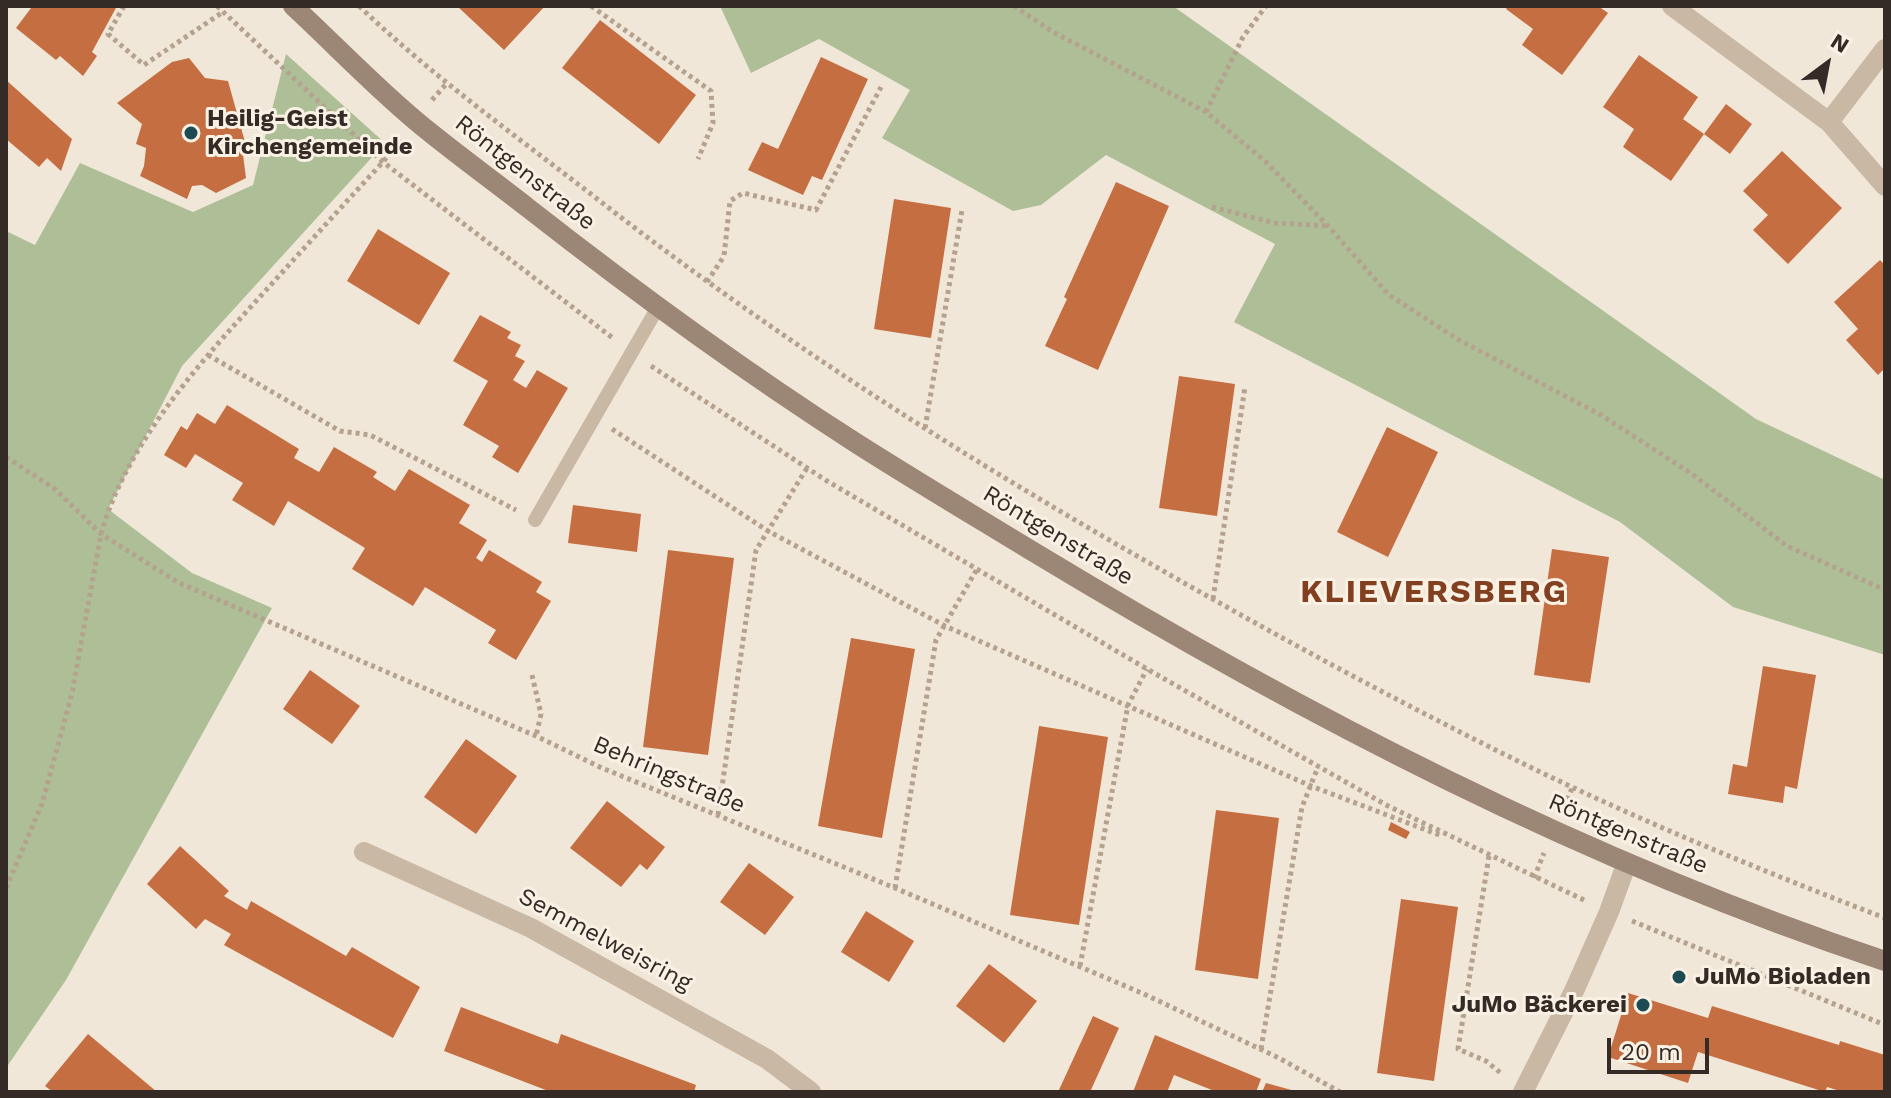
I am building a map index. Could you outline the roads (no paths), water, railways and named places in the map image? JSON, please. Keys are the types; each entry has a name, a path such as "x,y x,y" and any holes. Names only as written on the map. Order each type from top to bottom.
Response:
{"street":[{"name":"Röntgenstraße","path":"293,6 415,120 720,352 857,444 1170,634 1517,815 1626,865 1795,931 1885,961"},
{"path":"1672,6 1829,122 1885,186"},
{"path":"1829,122 1885,49"},
{"name":"Semmelweisring","path":"364,852 531,928 767,1059 811,1092"},
{"path":"1524,1092 1574,991 1626,865"}],"lane":[{"path":"535,520 658,307"}],"place":[{"name":"Heilig-Geist Kirchengemeinde","path":"191,133"},
{"name":"JuMo Bioladen","path":"1679,977"},
{"name":"JuMo Bäckerei","path":"1643,1005"}],"district":[{"name":"KLIEVERSBERG","path":"1434,593"}]}
